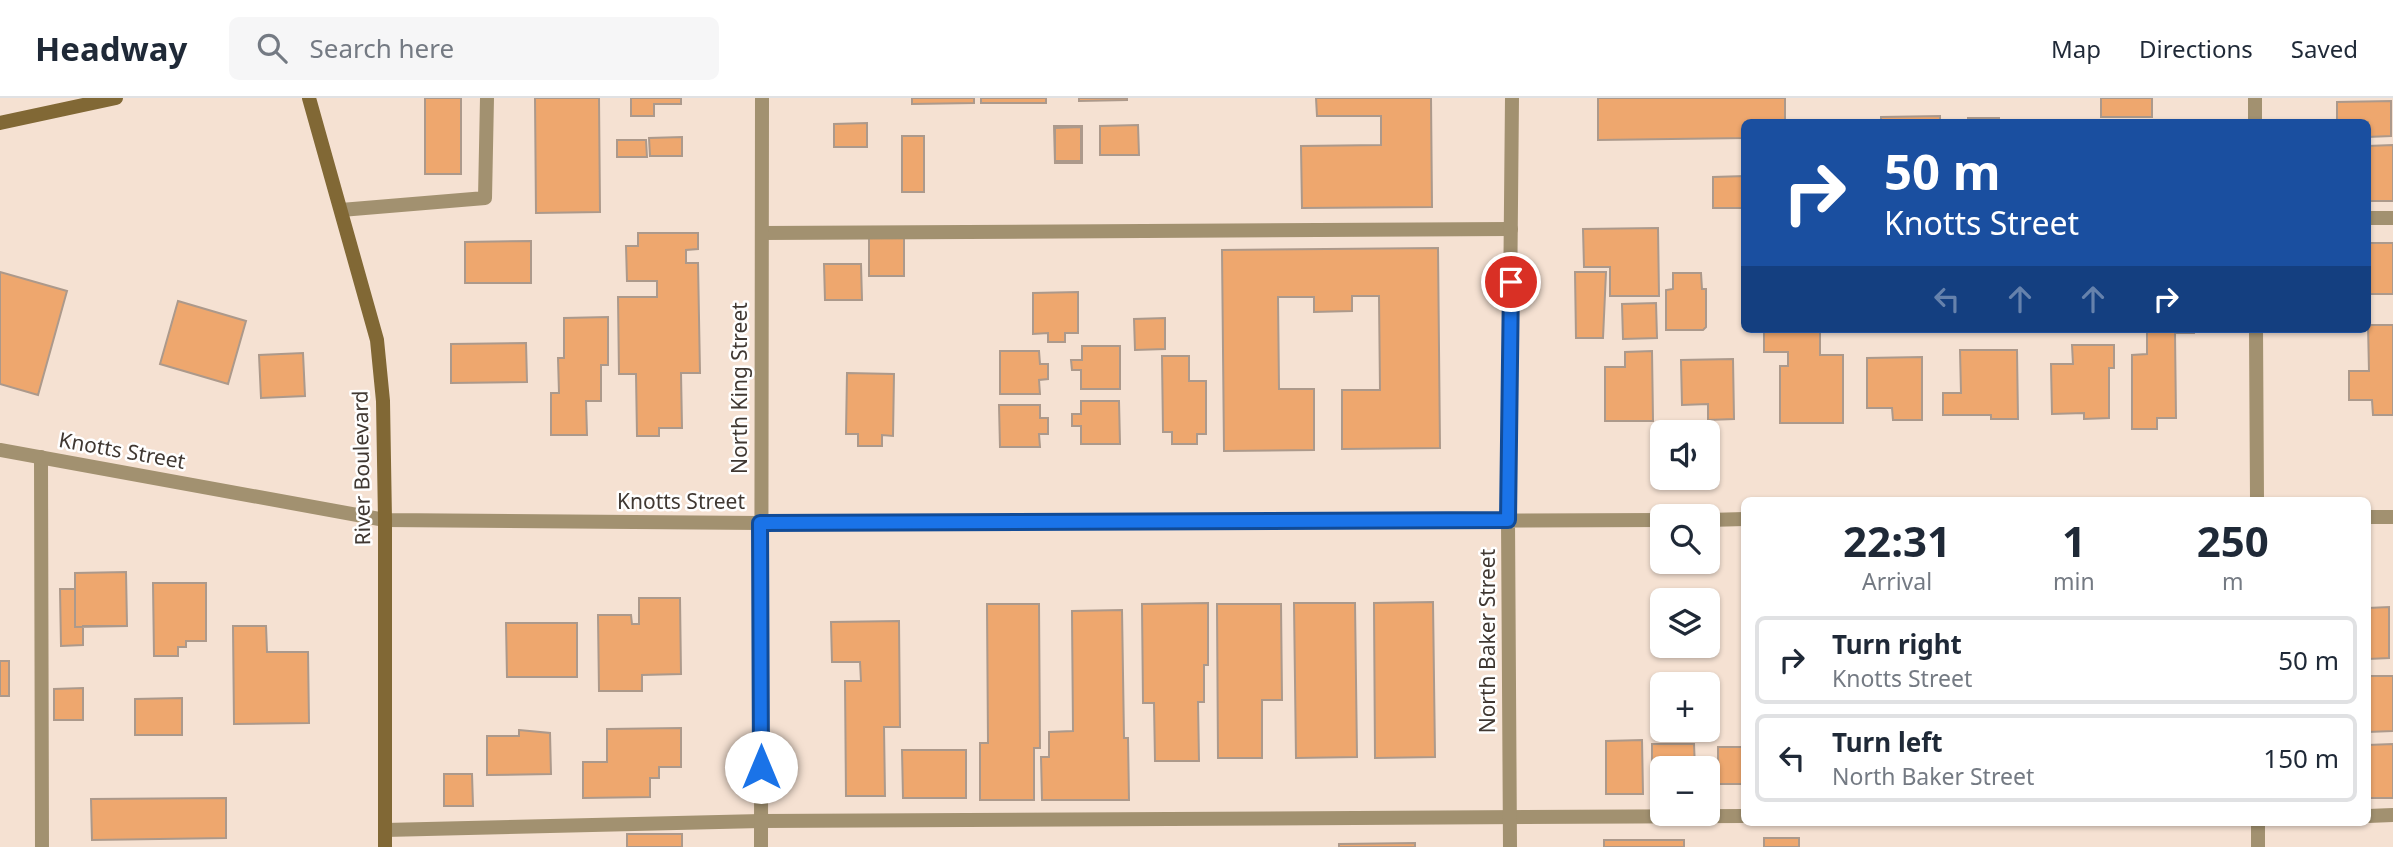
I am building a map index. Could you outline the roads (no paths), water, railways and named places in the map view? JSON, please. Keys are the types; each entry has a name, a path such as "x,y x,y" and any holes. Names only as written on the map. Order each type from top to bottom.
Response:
{"main road":[{"path":"0,123 116,98"},
{"name":"River Boulevard","path":"309,98 377,340 383,401 386,847"}],"street":[{"path":"341,211 485,198 486,98"},
{"name":"North King Street","path":"761,847 762,98"},
{"name":"North Baker Street","path":"1510,847 1508,520 1512,98"},
{"path":"2255,98 2255,119"},
{"path":"2371,218 2393,218"},
{"path":"762,233 1511,229"},
{"path":"2256,333 2257,497"},
{"name":"Knotts Street","path":"0,450 385,520 760,523 1650,520"},
{"path":"40,457 42,847"},
{"path":"2371,517 2393,517"},
{"path":"1720,520 1741,519"},
{"path":"2371,816 2393,815"},
{"path":"386,830 761,821 1741,816"},
{"path":"2258,826 2258,847"}]}
